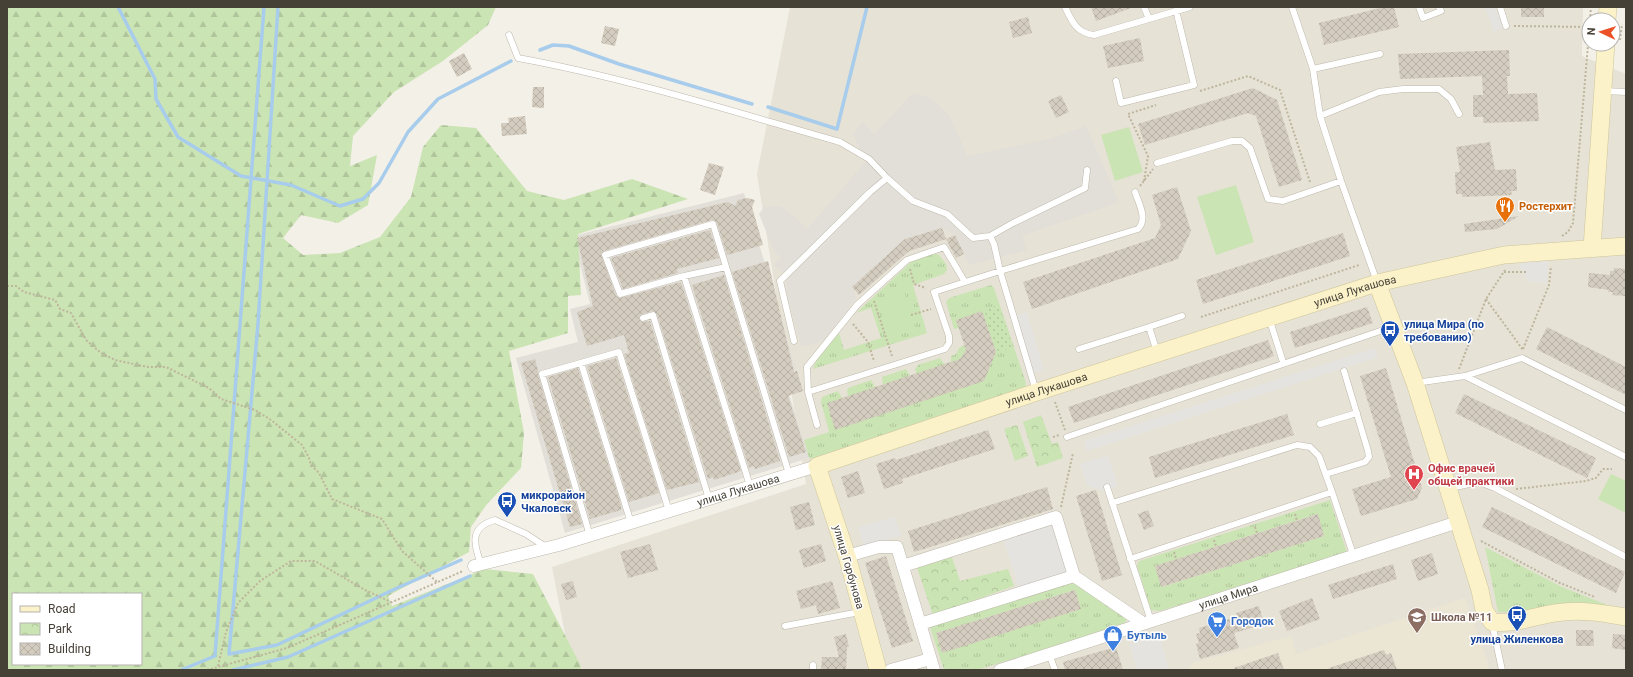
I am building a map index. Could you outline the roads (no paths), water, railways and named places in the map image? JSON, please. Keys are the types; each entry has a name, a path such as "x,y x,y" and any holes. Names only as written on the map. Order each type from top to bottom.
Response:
{"street":[{"path":"1592,248 1605,52"},
{"name":"улица Лукашова","path":"477,565 590,536 816,466 1044,390 1377,283 1504,255 1626,246"},
{"path":"1377,283 1415,383 1480,590 1484,610 1492,622 1504,624 1555,613 1590,611 1626,617"},
{"name":"улица Горбунова","path":"816,466 847,556 878,670"},
{"path":"903,566 1056,517 1074,576 1147,622"},
{"name":"улица Мира","path":"1000,670 1354,557 1458,522"},
{"path":"847,556 879,547 897,547 932,664 891,670"},
{"path":"920,624 1074,576"}],"lane":[{"path":"1065,7 1076,27 1084,34 1094,35 1190,7"},
{"path":"1144,7 1149,19"},
{"path":"1292,7 1313,69 1320,116 1377,283"},
{"path":"1419,7 1423,18 1441,12 1439,7"},
{"path":"1500,7 1506,26"},
{"path":"1116,81 1121,102 1194,85 1176,10"},
{"path":"508,35 518,58 556,65 607,78 840,142 869,159 887,178 913,201 947,214 973,238 990,236 1013,223 1085,188 1087,170"},
{"path":"1313,69 1380,54"},
{"path":"1320,116 1379,92 1403,89 1439,89 1451,99 1459,114"},
{"path":"1602,91 1626,92"},
{"path":"1157,163 1232,140 1242,141 1250,148 1268,199 1283,200 1341,181"},
{"path":"794,341 780,281 870,192 887,178"},
{"path":"808,392 945,349 949,343 949,336 934,292 1138,229 1142,225 1143,219 1135,192"},
{"path":"726,267 684,276 620,294 605,255 713,224 789,474"},
{"path":"990,236 994,244 1000,271 1044,390"},
{"path":"817,425 808,392 807,367 857,305 907,260 944,247 965,282"},
{"path":"684,276 750,486"},
{"path":"643,318 653,315 709,499"},
{"path":"1079,349 1149,328 1182,316"},
{"path":"1269,318 1283,362"},
{"path":"1067,436 1393,326"},
{"path":"1149,328 1157,354"},
{"path":"590,536 542,374 619,352 669,511"},
{"path":"1415,383 1464,376 1522,358 1626,410"},
{"path":"581,363 631,523"},
{"path":"1326,474 1365,462 1368,457 1357,413 1344,371"},
{"path":"1464,376 1626,457"},
{"path":"1320,424 1357,413"},
{"path":"1112,503 1297,445 1310,447 1319,456 1354,557"},
{"path":"1448,488 1479,482 1502,492 1626,557"},
{"path":"1107,487 1130,559 1147,622"},
{"path":"1130,559 1332,492"},
{"path":"477,565 475,540 477,530 484,523 495,520 526,534 547,548"},
{"path":"785,626 862,612"},
{"path":"1492,622 1502,670"},
{"path":"1049,654 1055,670"}],"waterway":[{"path":"118,7 155,79 156,99 178,137 241,176 291,185 340,206 363,199 379,183 408,132 438,99 511,61"},
{"path":"181,670 215,656 264,7"},
{"path":"278,7 258,324 229,654 277,645 397,588 461,560"},
{"path":"768,107 837,129 867,7"},
{"path":"540,50 553,45 569,46 619,64 752,104"},
{"path":"233,670 288,657 470,576"}],"place":[{"name":"Ростерхит","path":"1505,223"},
{"name":"улица Мира (по требованию)","path":"1390,347"},
{"name":"Офис врачей общей практики","path":"1414,491"},
{"name":"микрорайон Чкаловск","path":"507,518"},
{"name":"улица Жиленкова","path":"1517,632"},
{"name":"Школа №11","path":"1417,634"},
{"name":"Городок","path":"1217,638"},
{"name":"Бутыль","path":"1113,652"}]}
